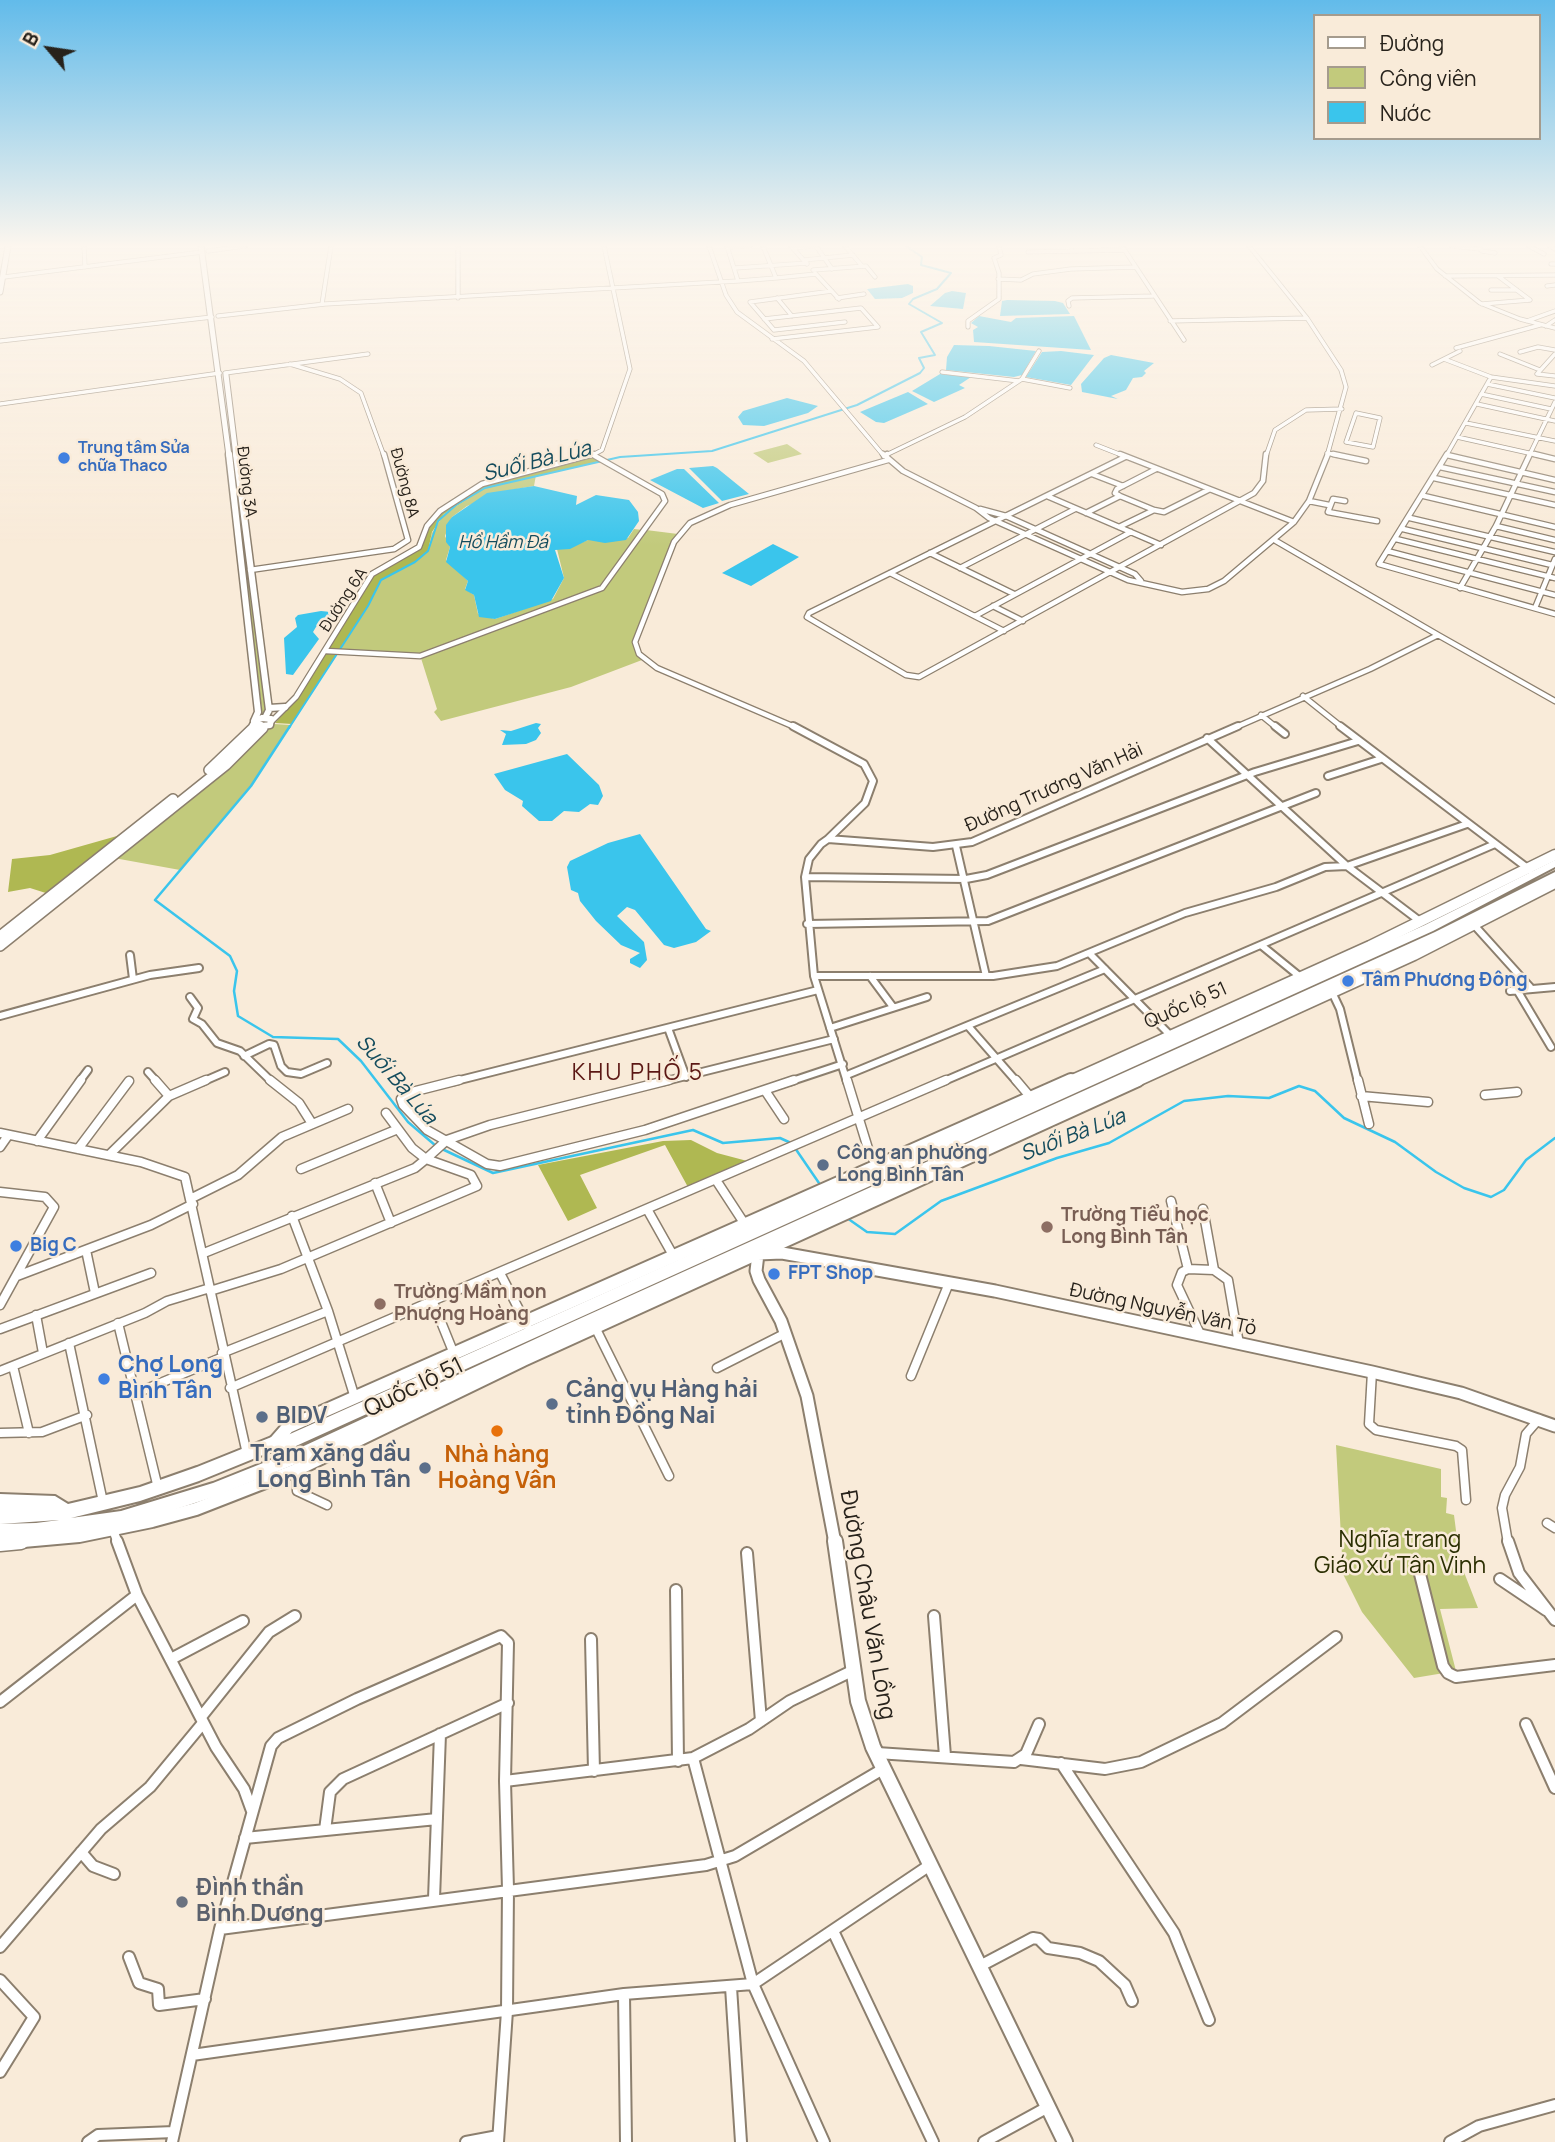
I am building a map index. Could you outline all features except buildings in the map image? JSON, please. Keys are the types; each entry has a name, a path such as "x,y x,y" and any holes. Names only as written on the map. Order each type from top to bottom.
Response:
{"highway":[{"name":"Quốc lộ 51","path":"887,1178 1139,1075 1330,989 1434,931 1531,871 1555,863"},
{"name":"Quốc lộ 51","path":"0,1516 66,1512 158,1488 274,1443 291,1441 529,1328 823,1208 887,1178 1033,1101 1304,980 1434,931 1555,875"},
{"name":"Quốc lộ 51","path":"0,1532 113,1525 213,1490 298,1456 749,1238"},
{"path":"0,1502 55,1504 66,1512"}],"main road":[{"name":"Quốc lộ 51","path":"1531,871 1555,855"},
{"name":"Quốc lộ 51","path":"1434,931 1475,926 1555,883"},
{"name":"Quốc lộ 51","path":"840,1200 887,1178"},
{"path":"823,1208 840,1200"},
{"name":"Quốc lộ 51","path":"274,1443 288,1427 454,1354 529,1328 674,1257 749,1238"},
{"name":"Quốc lộ 51","path":"0,1543 196,1509 296,1470 595,1327 749,1238"}],"street":[{"name":"Đường 3A","path":"219,346 269,708 268,720"},
{"path":"328,651 420,656 602,588 665,501 662,494 597,457 630,373 624,346"},
{"path":"782,346 809,366 841,409 886,458 920,481 976,508 992,520 1128,580 1141,581 1172,591 1208,589 1224,581 1276,541 1309,501 1342,410 1346,387 1341,370 1325,346"},
{"path":"1432,365 1458,349 1469,346"},
{"path":"1520,352 1538,347 1555,352 1538,375 1555,376"},
{"path":"887,1178 870,1155 814,976 807,924 805,877 809,859 864,803 873,781 864,764 820,737 657,668 639,654 635,642 674,541 690,523 730,505 886,458 965,417 1020,380 1039,351"},
{"path":"0,404 368,354"},
{"path":"1500,354 1540,370"},
{"path":"329,370 350,356"},
{"path":"1444,359 1491,377 1555,386"},
{"name":"Đường 8A","path":"250,569 394,549 408,540 380,440 363,398 355,386 329,370 290,364"},
{"path":"1518,370 1524,365"},
{"path":"942,372 1070,388"},
{"name":"Đường 3A","path":"222,373 258,712 257,725"},
{"path":"1491,377 1424,496 1380,560 1381,566 1555,614"},
{"path":"1460,588 1496,526 1555,400 1487,384"},
{"path":"1481,394 1550,409"},
{"path":"1532,405 1538,394"},
{"path":"1477,404 1555,421"},
{"path":"1125,457 1006,516 992,520 807,617 913,677 919,677 1254,494 1263,481 1266,449 1275,430 1306,410 1342,410"},
{"path":"1357,411 1380,418 1373,447 1346,442 1357,411"},
{"path":"1466,423 1555,441"},
{"path":"1457,437 1555,459"},
{"path":"1524,443 1535,445"},
{"path":"1097,445 1294,522"},
{"path":"1327,453 1366,461"},
{"path":"1447,454 1555,480"},
{"name":"Đường 6A","path":"268,720 296,697 328,651 372,574 419,547 427,526 447,505 482,484 597,457"},
{"path":"1440,467 1555,492"},
{"path":"1156,469 1114,491 1120,496 1164,512 1208,490"},
{"path":"1092,474 1123,486"},
{"path":"1434,478 1555,505"},
{"path":"1047,496 1161,545"},
{"path":"1086,513 1120,496"},
{"path":"1424,496 1555,527"},
{"path":"1345,501 1333,499 1329,505 1331,513 1377,521"},
{"path":"1309,501 1329,505"},
{"path":"976,508 999,513 1090,553 1135,574 1141,581"},
{"path":"960,568 1074,509"},
{"path":"1119,527 1154,510"},
{"path":"992,520 999,513"},
{"path":"1410,518 1555,552"},
{"path":"1496,526 1555,540"},
{"path":"1403,528 1554,562 1535,608"},
{"path":"975,616 1131,532"},
{"path":"1396,540 1555,578"},
{"path":"1276,541 1555,701"},
{"path":"1387,551 1555,595"},
{"path":"930,553 1014,594"},
{"path":"242,571 250,569"},
{"path":"890,572 1004,631"},
{"path":"993,606 1023,621"},
{"name":"Đường Trương Văn Hải","path":"828,839 956,846 1370,669 1438,635"},
{"path":"1303,696 1381,759 1531,871"},
{"path":"269,708 285,707"},
{"path":"1261,715 1285,734"},
{"path":"0,936 226,765 257,725 268,720"},
{"path":"1207,738 1284,805 1347,866 1434,931"},
{"path":"805,877 966,879 1007,869 1298,757 1358,741"},
{"path":"1328,776 1381,759"},
{"path":"807,924 972,924 994,919 1316,793"},
{"path":"814,976 986,976 1057,967 1185,913 1276,887 1325,867 1347,866 1467,824"},
{"path":"230,1388 1495,844"},
{"path":"956,846 966,879 972,924 986,976"},
{"path":"0,946 117,848"},
{"path":"1475,926 1530,987"},
{"path":"1261,945 1304,980"},
{"path":"1090,954 1173,1039"},
{"path":"130,955 133,979"},
{"path":"0,1016 133,979 199,968"},
{"path":"846,1075 1105,969"},
{"path":"870,976 892,1007"},
{"path":"1551,1047 1513,991 1530,987 1555,987"},
{"path":"1330,989 1369,1124"},
{"path":"818,990 403,1095 402,1105 418,1122 487,1164 500,1166 623,1136 766,1092 843,1064"},
{"path":"190,997 198,1008 193,1019 202,1024 215,1041 234,1046 269,1080 299,1103 311,1122"},
{"path":"830,1028 927,997"},
{"path":"968,1026 1033,1101"},
{"path":"668,1028 686,1077"},
{"path":"204,1253 374,1182 415,1168 447,1140 489,1125 834,1039"},
{"path":"244,1056 270,1044 274,1045 281,1066 288,1072 301,1074 327,1063"},
{"path":"37,1141 88,1070"},
{"path":"109,1155 135,1126 169,1096 225,1072"},
{"path":"148,1073 169,1096"},
{"path":"78,1149 129,1082"},
{"path":"766,1092 783,1119"},
{"path":"1485,1095 1517,1092"},
{"path":"1361,1096 1428,1102"},
{"path":"17,1276 86,1250 192,1201 230,1181 275,1142 311,1122 348,1109"},
{"path":"0,1371 118,1324 167,1301 309,1258 476,1188 471,1175 426,1159 412,1148 386,1113"},
{"path":"301,1169 398,1129"},
{"path":"0,1147 4,1135 109,1155 184,1175 204,1253 230,1388 247,1454"},
{"path":"716,1180 749,1238"},
{"path":"374,1182 391,1223"},
{"path":"0,1192 46,1197 54,1207 0,1305"},
{"path":"1171,1201 1188,1269"},
{"path":"647,1209 674,1257"},
{"path":"1203,1209 1214,1270"},
{"path":"292,1216 328,1311 355,1398"},
{"name":"Đường Nguyễn Văn Tỏ","path":"749,1238 782,1253 949,1283 1372,1372 1461,1393 1539,1418 1555,1426"},
{"name":"Đường Châu Văn Lồng","path":"749,1238 759,1280 786,1333 801,1375 817,1441 858,1701 876,1753 1065,2142"},
{"path":"86,1250 95,1293"},
{"path":"1201,1337 1177,1285 1182,1272 1188,1269 1214,1270 1228,1280 1239,1344"},
{"path":"0,1329 150,1273"},
{"path":"500,1273 529,1328"},
{"path":"911,1376 949,1283"},
{"path":"433,1302 454,1354"},
{"path":"134,1394 328,1311"},
{"path":"37,1315 43,1353"},
{"path":"118,1324 158,1488"},
{"path":"595,1327 669,1476"},
{"path":"717,1368 786,1333"},
{"path":"69,1343 87,1415 103,1502"},
{"path":"13,1366 29,1433"},
{"path":"1372,1372 1369,1424 1376,1430 1455,1446 1462,1450 1466,1500"},
{"path":"0,1433 29,1433 54,1429 87,1415"},
{"path":"1539,1418 1526,1434 1520,1467 1505,1495 1502,1508 1509,1548 1519,1573 1552,1616"},
{"path":"296,1470 297,1491 327,1505"},
{"path":"113,1525 137,1595 202,1720 244,1789 252,1811"},
{"path":"747,1553 761,1721"},
{"path":"1419,1570 1443,1666 1448,1673 1456,1677 1555,1665"},
{"path":"1500,1579 1552,1616"},
{"path":"676,1590 678,1761"},
{"path":"1,1699 137,1595"},
{"path":"0,1947 80,1852 112,1818 150,1787 269,1632 295,1616"},
{"path":"934,1616 945,1756"},
{"path":"170,1659 243,1622"},
{"path":"88,2142 98,2135 173,2137 220,1929 265,1756 278,1738 495,1636 501,1636 508,1643 505,1781 507,2011 498,2139 466,2142"},
{"path":"876,1753 1014,1762 1021,1759 1105,1769 1141,1762 1222,1723 1336,1637"},
{"path":"591,1639 594,1771"},
{"path":"505,1781 693,1758 761,1721 790,1701 854,1671"},
{"path":"325,1830 330,1792 335,1785 508,1703"},
{"path":"1021,1759 1039,1724"},
{"path":"1526,1724 1555,1788"},
{"path":"435,1899 440,1734"},
{"path":"693,1758 753,1984 824,2142"},
{"path":"1061,1762 1174,1933 1209,2020"},
{"path":"220,1929 508,1889 677,1870 720,1860 735,1856 883,1769"},
{"path":"245,1838 437,1819"},
{"path":"80,1852 93,1866 114,1874"},
{"path":"192,2055 624,1994 753,1984 930,1865"},
{"path":"834,1931 933,2142"},
{"path":"980,1966 1032,1938 1040,1939 1048,1948 1080,1953 1099,1961 1125,1985 1132,2001"},
{"path":"129,1956 139,1983 159,1989 159,2005 205,1999"},
{"path":"0,1980 34,2017 0,2072"},
{"path":"731,1987 741,2142"},
{"path":"624,1994 626,2142"},
{"path":"1450,2142 1479,2126 1555,2105"},
{"path":"984,2142 1049,2106"}],"green space":[{"path":"787,444 802,454 768,463 753,453"},
{"path":"595,457 603,461 485,488 444,514 432,532 428,551 415,562 381,580 368,606 292,724 275,723 298,697 374,574 420,548 434,518 474,489 490,482"},
{"path":"536,475 534,486 505,491 467,506 452,517 445,536 450,547 446,560 468,581 465,589 474,595 478,614 495,619 553,599 564,578 557,549 565,549 588,540 628,538 634,529 643,530 604,588 646,530 678,534 666,555 633,641 642,660 571,687 441,721 434,712 437,709 420,655 339,651 381,580 415,562 428,551 432,533 444,514 485,488"},
{"path":"246,581 249,581 266,710 259,717 262,711"},
{"path":"274,724 291,725 251,786 180,870 114,858"},
{"path":"124,834 49,894 30,888 8,892 12,859 50,855"},
{"path":"691,1140 717,1153 751,1162 689,1189 665,1145 580,1175 597,1208 568,1221 538,1165 663,1141"},
{"name":"Nghĩa trang Giáo xứ Tân Vinh","path":"1336,1445 1441,1469 1441,1497 1447,1498 1446,1513 1454,1515 1460,1562 1478,1608 1440,1609 1456,1671 1414,1678 1362,1612 1343,1574"}],"water":[{"path":"953,346 989,346 1036,351 1022,375 1014,377 946,370 947,357"},
{"path":"1032,346 1089,346 1091,350"},
{"path":"1042,352 1094,355 1071,385 1026,377"},
{"path":"1111,355 1154,363 1144,371 1146,373 1142,377 1133,378 1126,390 1111,396 1118,399 1082,392 1081,384 1104,358"},
{"path":"940,374 971,377 959,385 965,388 934,402 912,391"},
{"path":"908,392 928,404 884,423 876,422 860,412"},
{"path":"787,398 818,406 808,413 764,426 743,425 738,417 743,411"},
{"path":"713,466 749,494 722,501 689,468"},
{"path":"677,469 684,469 719,503 703,508 650,480"},
{"name":"Hồ Hầm Đá","path":"534,486 577,496 576,505 596,495 629,500 638,512 639,521 626,540 605,543 588,540 570,549 555,550 564,578 551,601 495,619 479,617 474,595 465,590 468,581 446,562 450,547 446,542 446,525 452,517 487,493"},
{"path":"773,544 799,557 751,586 722,573"},
{"path":"331,612 334,616 316,627 313,632 319,639 293,675 286,674 284,638 297,627 295,618 298,615"},
{"path":"536,723 541,724 538,728 541,733 536,740 526,744 502,745 506,734 500,730 511,731"},
{"path":"567,754 599,785 603,796 598,805 590,804 579,812 564,811 552,821 539,821 522,806 523,801 505,790 494,774"},
{"path":"640,834 706,929 711,931 696,942 674,948 664,945 635,910 627,907 617,916 644,942 647,960 640,968 630,963 630,959 640,953 621,945 596,921 580,901 578,893 571,890 567,867 570,861 608,843"}],"waterway":[{"name":"Suối Bà Lúa","path":"289,728 368,606 381,580 415,562 428,551 438,521 456,505 485,488 620,457 712,451 857,405 920,373 924,368 919,358 935,355 929,346"},
{"name":"Suối Bà Lúa","path":"290,726 251,786 155,900 230,956 237,971 234,991 238,1016 273,1037 338,1039 361,1061 408,1122 436,1146"},
{"name":"Suối Bà Lúa","path":"847,1218 867,1232 895,1234 941,1201 1057,1158 1109,1143 1184,1101 1228,1096 1269,1098 1299,1086 1315,1091 1344,1118 1395,1142 1436,1172 1464,1188 1491,1197 1504,1190 1526,1160 1555,1138"},
{"name":"Suối Bà Lúa","path":"442,1149 493,1173 693,1130 723,1143 780,1138 791,1143"},
{"name":"Suối Bà Lúa","path":"795,1148 821,1186"}],"place":[{"name":"Trung tâm Sửa chữa Thaco","path":"64,458"},
{"name":"Tâm Phương Đông","path":"1348,981"},
{"name":"Công an phường Long Bình Tân","path":"823,1165"},
{"name":"Trường Tiểu học Long Bình Tân","path":"1047,1227"},
{"name":"Big C","path":"16,1246"},
{"name":"FPT Shop","path":"774,1274"},
{"name":"Trường Mầm non Phượng Hoàng","path":"380,1304"},
{"name":"Chợ Long Bình Tân","path":"104,1379"},
{"name":"Cảng vụ Hàng hải tỉnh Đồng Nai","path":"552,1404"},
{"name":"BIDV","path":"262,1417"},
{"name":"Nhà hàng Hoàng Vân","path":"497,1431"},
{"name":"Trạm xăng dầu Long Bình Tân","path":"425,1468"},
{"name":"Đình thần Bình Dương","path":"182,1902"}],"district":[{"name":"KHU PHỐ 5","path":"638,1074"}]}
